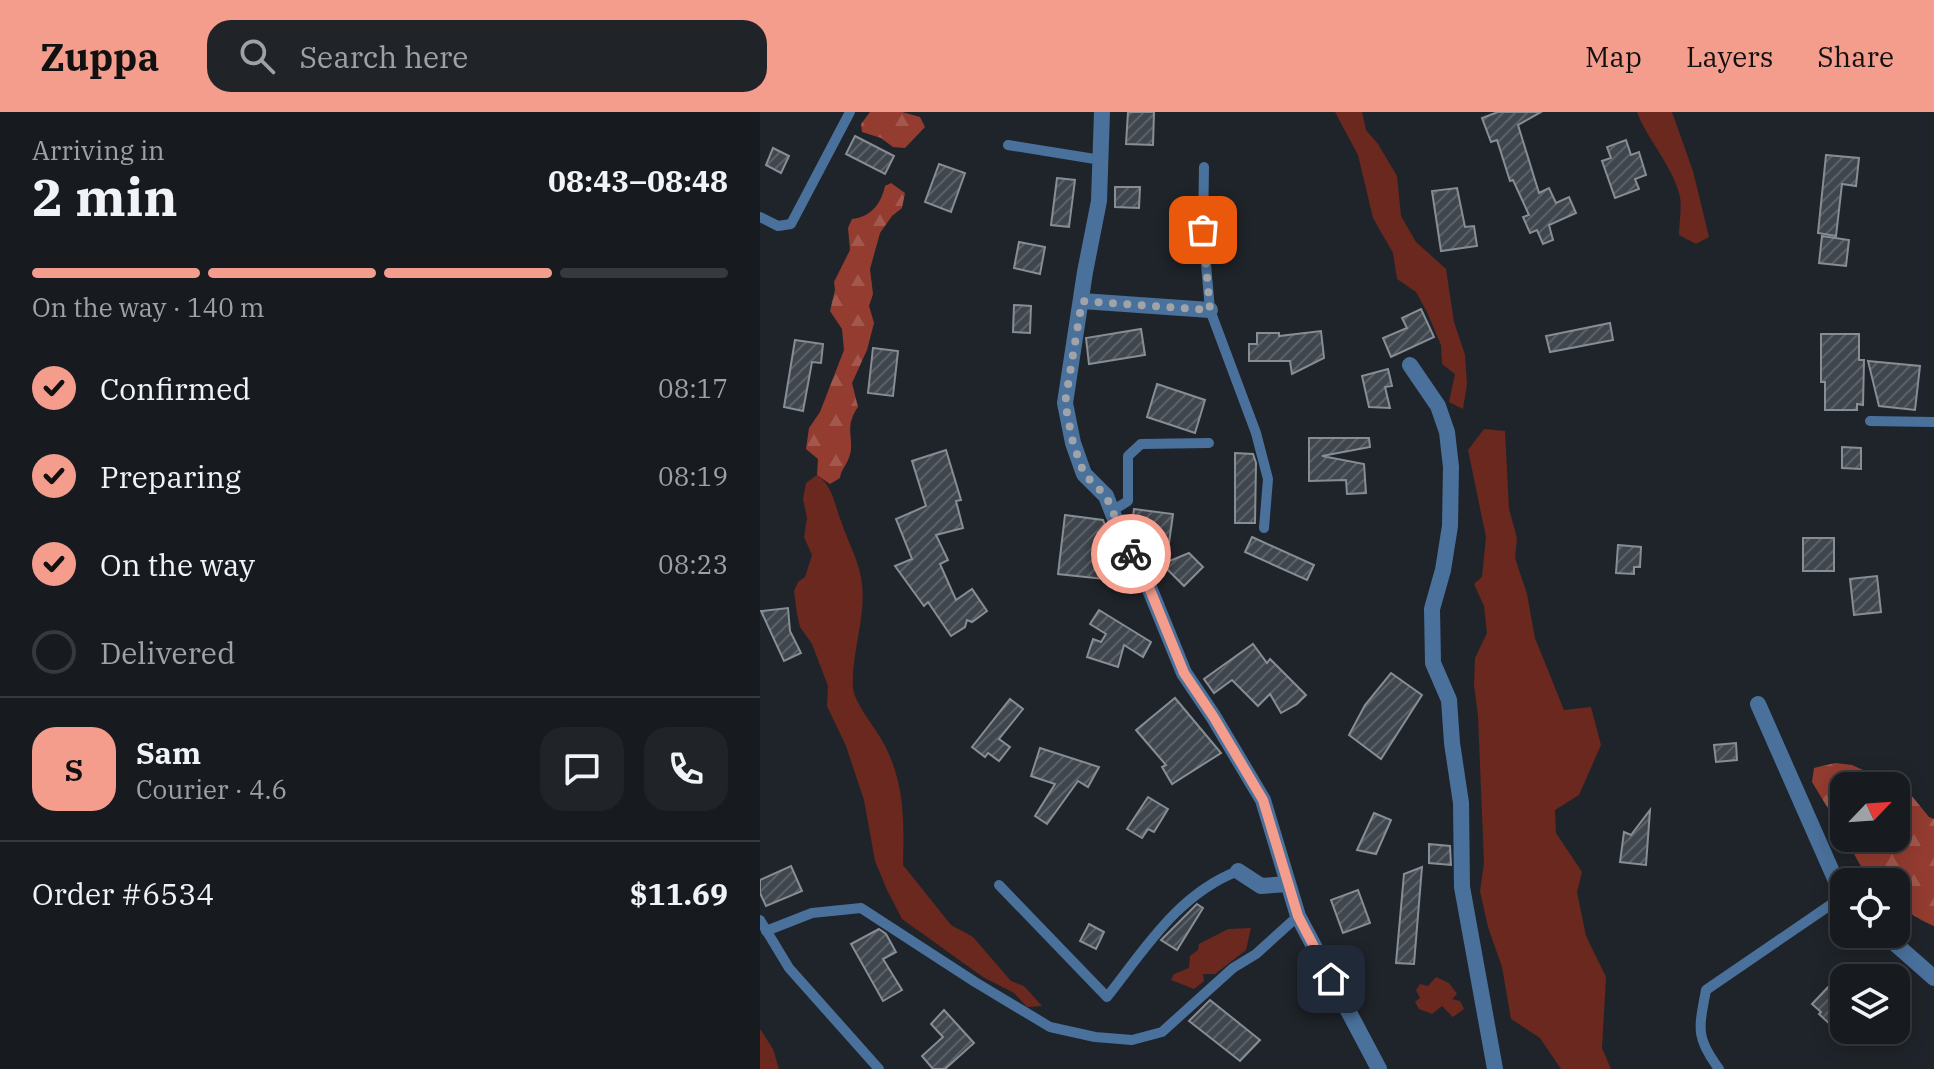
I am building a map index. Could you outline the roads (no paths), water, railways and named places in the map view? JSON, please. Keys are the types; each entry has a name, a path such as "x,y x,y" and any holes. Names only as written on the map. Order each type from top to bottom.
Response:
{"street":[{"path":"1102,112 1099,201 1091,234 1065,403 1073,443 1084,474 1106,496 1124,542 1146,580 1184,673 1263,800 1298,916 1379,1069"},
{"path":"1082,301 1210,310"},
{"path":"1410,365 1438,406 1447,432 1451,467 1450,526 1432,609 1433,663 1449,700 1461,803 1462,887 1495,1069"},
{"path":"1758,704 1830,868"},
{"path":"1238,871 1261,886 1288,884"},
{"path":"1900,948 1934,978"}],"lane":[{"path":"760,217 778,226 791,224 850,112"},
{"path":"1008,145 1101,160"},
{"path":"1204,167 1203,230 1210,310 1256,433 1268,479 1264,528"},
{"path":"1870,421 1934,422"},
{"path":"1112,511 1128,501 1128,456 1141,444 1209,443"},
{"path":"999,885 1107,997 1164,922 1203,890 1238,871"},
{"path":"1719,1069 1704,1049 1699,1026 1706,990 1830,907"},
{"path":"766,931 812,913 861,908 1050,1027 1095,1037 1132,1040 1162,1032 1233,968 1256,954 1298,916"},
{"path":"760,920 789,968 879,1069"}]}
